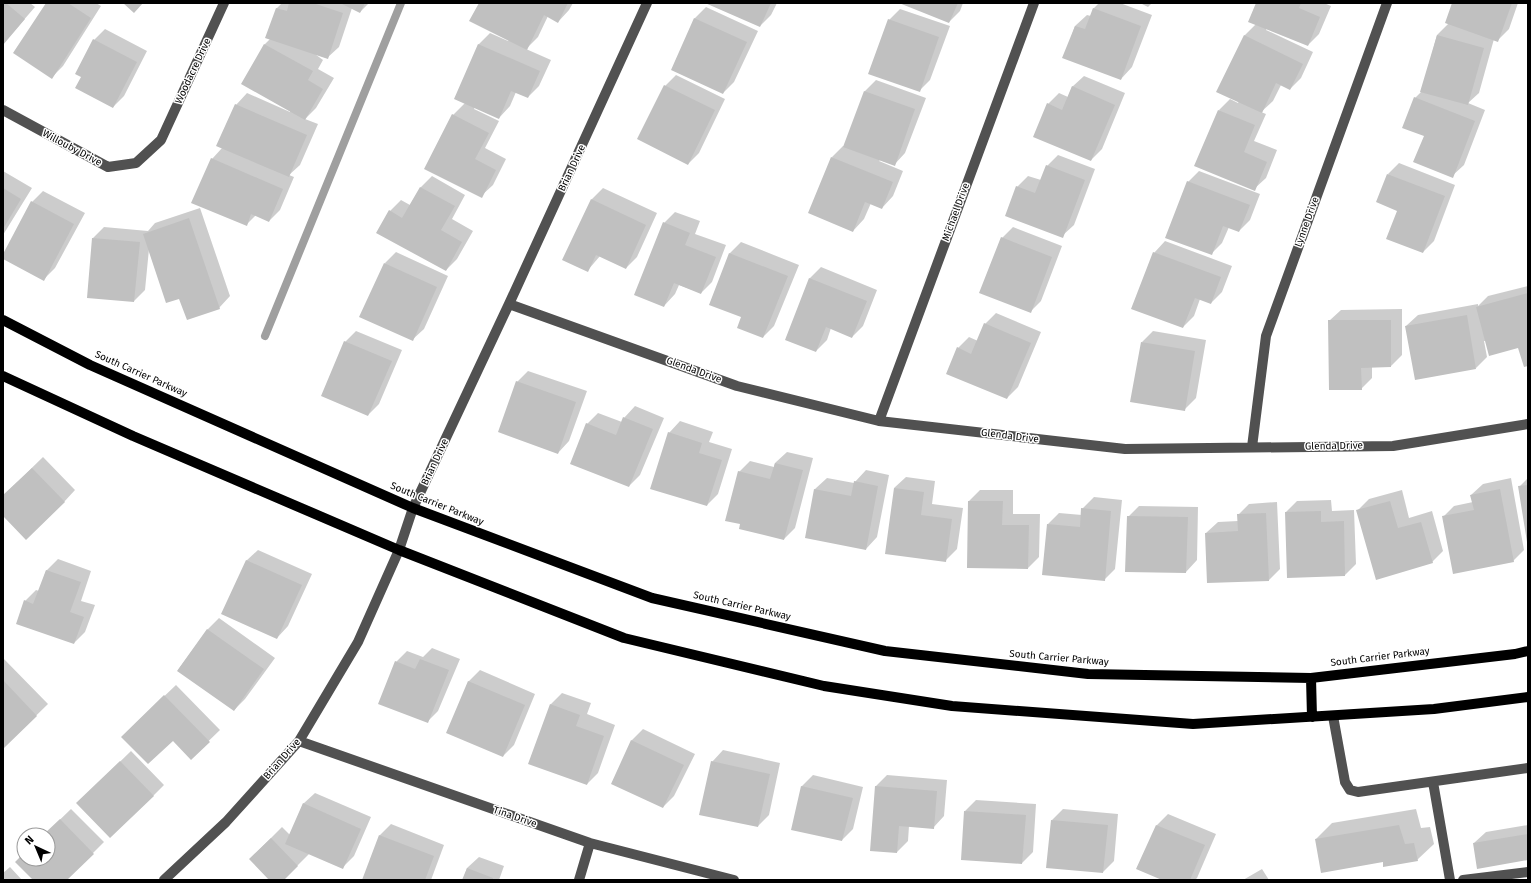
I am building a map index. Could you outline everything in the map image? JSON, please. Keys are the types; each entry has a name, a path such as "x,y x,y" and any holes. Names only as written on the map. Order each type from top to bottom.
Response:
{"main road":[{"name":"South Carrier Parkway","path":"3,320 90,365 413,508 652,598 885,651 1088,674 1311,678 1515,654 1528,651"},
{"path":"3,376 133,436 398,550 624,638 824,686 952,706 1193,724 1434,709 1528,697"},
{"path":"1311,678 1312,717"}],"street":[{"name":"Woodacre Drive","path":"161,140 224,3"},
{"name":"Brian Drive","path":"164,880 226,822 299,741 358,642 398,550 413,508 509,304 647,3"},
{"name":"Michael Drive","path":"879,421 1034,3"},
{"name":"Lynne Drive","path":"1252,447 1266,336 1387,3"},
{"name":"Willouby Drive","path":"3,110 108,167 136,163 161,140"},
{"name":"Glenda Drive","path":"509,304 737,386 879,421 1125,449 1393,446 1528,424"},
{"path":"1333,716 1345,782 1350,790 1358,792 1528,768"},
{"name":"Tina Drive","path":"299,741 590,843 734,880"},
{"path":"1433,782 1450,880"},
{"path":"579,880 590,843"},
{"path":"1462,880 1528,872"}],"building":[{"path":"3,3 6,3 25,19 3,45"},
{"path":"46,3 68,3 91,18 52,79 13,53"},
{"path":"123,3 143,3 134,13"},
{"path":"289,3 313,3 343,13 328,59 265,38 276,8 287,11"},
{"path":"340,3 365,3 360,13"},
{"path":"479,3 568,3 558,23 544,15 527,50 469,21"},
{"path":"705,3 771,3 760,27"},
{"path":"899,3 958,3 949,23"},
{"path":"1256,3 1301,3 1299,8 1320,17 1308,46 1248,22"},
{"path":"1452,3 1512,3 1498,42 1445,23"},
{"path":"1093,8 1141,26 1121,80 1062,58 1075,26 1085,29"},
{"path":"694,18 747,42 723,94 671,70"},
{"path":"888,19 939,37 920,92 868,74"},
{"path":"1244,35 1303,64 1290,90 1276,83 1262,113 1216,92"},
{"path":"1437,35 1484,48 1468,105 1420,92"},
{"path":"93,39 137,62 113,108 75,88 81,77 75,74"},
{"path":"264,44 313,71 308,80 323,89 305,120 241,84"},
{"path":"478,44 540,71 528,98 511,91 499,119 454,99"},
{"path":"664,85 715,110 688,165 637,139"},
{"path":"1072,86 1115,105 1091,161 1033,137 1047,103 1062,110"},
{"path":"864,91 915,109 895,166 843,147"},
{"path":"1414,97 1475,121 1453,178 1413,162 1424,136 1402,128"},
{"path":"235,104 307,135 289,177 216,146"},
{"path":"1218,110 1255,125 1244,152 1267,162 1255,191 1194,166"},
{"path":"452,114 489,133 475,159 496,170 482,198 424,169"},
{"path":"831,157 893,182 882,209 865,202 853,232 808,213"},
{"path":"211,158 283,189 269,222 251,214 247,226 191,203"},
{"path":"1046,165 1085,180 1063,238 1005,216 1016,186 1035,193"},
{"path":"1387,174 1445,196 1423,253 1386,239 1397,211 1376,202"},
{"path":"1187,181 1250,205 1239,232 1223,226 1212,255 1165,238"},
{"path":"420,187 455,206 441,230 462,242 446,271 376,233 389,210 402,218"},
{"path":"3,188 21,199 3,229"},
{"path":"591,199 646,225 626,269 596,255 588,272 562,260"},
{"path":"31,201 74,224 44,281 3,259 3,254"},
{"path":"189,218 220,309 187,320 179,299 166,303 143,234"},
{"path":"663,222 690,233 685,245 716,257 701,294 674,283 664,307 634,295"},
{"path":"1001,237 1052,257 1031,313 979,293"},
{"path":"92,238 140,242 134,302 87,298"},
{"path":"1153,252 1221,277 1211,304 1195,298 1183,328 1131,309"},
{"path":"729,253 788,276 763,338 737,328 741,317 709,305"},
{"path":"384,263 437,287 413,341 359,317"},
{"path":"809,278 867,301 852,338 826,327 816,352 785,340"},
{"path":"1528,293 1528,366 1524,367 1518,348 1489,356 1476,307"},
{"path":"1467,315 1476,369 1415,380 1405,326"},
{"path":"1328,320 1391,320 1391,367 1361,368 1362,390 1329,390"},
{"path":"984,323 1031,343 1007,399 946,374 957,347 971,354"},
{"path":"344,341 392,361 368,416 321,396"},
{"path":"1141,342 1195,351 1185,411 1130,402"},
{"path":"516,381 576,402 558,454 498,432"},
{"path":"623,417 653,429 629,487 570,464 586,423 616,435"},
{"path":"668,432 702,443 699,453 722,460 707,506 650,489"},
{"path":"775,463 803,470 784,540 739,529 740,524 725,521 738,471 770,479"},
{"path":"32,468 65,502 26,540 3,516 3,495"},
{"path":"854,481 878,486 866,550 805,538 814,489 851,496"},
{"path":"1528,485 1528,542 1527,542 1518,486"},
{"path":"894,488 924,492 921,515 952,519 946,562 885,554"},
{"path":"1500,489 1514,562 1453,574 1442,516 1474,510 1470,495"},
{"path":"968,501 1003,501 1002,525 1029,525 1028,569 967,568"},
{"path":"1390,501 1398,528 1421,522 1433,563 1376,580 1356,510"},
{"path":"1081,508 1111,511 1105,581 1042,575 1047,524 1080,527"},
{"path":"1321,511 1321,522 1344,521 1345,576 1287,578 1285,512"},
{"path":"1266,513 1269,581 1207,583 1205,533 1238,531 1237,514"},
{"path":"1127,516 1188,517 1186,573 1125,572"},
{"path":"246,560 302,585 277,639 221,614"},
{"path":"46,570 81,582 70,612 84,617 74,644 16,624 24,600 33,604"},
{"path":"207,629 264,669 234,711 177,671"},
{"path":"420,659 449,670 428,723 378,704 395,661 415,669"},
{"path":"3,680 37,716 3,749"},
{"path":"468,681 525,705 503,757 446,733"},
{"path":"164,695 210,742 191,760 173,741 148,764 121,737"},
{"path":"550,704 580,715 576,726 604,736 587,785 528,764"},
{"path":"631,740 684,765 663,808 611,784"},
{"path":"120,761 154,796 110,838 76,803"},
{"path":"711,761 770,774 758,827 699,815"},
{"path":"801,786 853,798 842,841 791,830"},
{"path":"875,786 937,791 934,829 899,826 897,853 870,851"},
{"path":"303,803 361,829 343,869 285,844"},
{"path":"964,811 1026,815 1022,864 961,860"},
{"path":"60,819 94,854 67,880 33,880 20,867 56,867 56,827 52,827"},
{"path":"1051,820 1108,825 1103,873 1046,868"},
{"path":"1156,825 1205,845 1190,880 1162,880 1136,869"},
{"path":"1399,825 1405,844 1414,843 1418,861 1383,867 1383,862 1321,873 1315,839"},
{"path":"1528,834 1528,860 1477,869 1473,843"},
{"path":"379,835 434,856 425,880 362,880"},
{"path":"271,838 298,866 284,880 269,880 249,859"},
{"path":"467,868 493,878 493,880 462,880"}],"waterway":[{"path":"265,336 401,3"}]}
